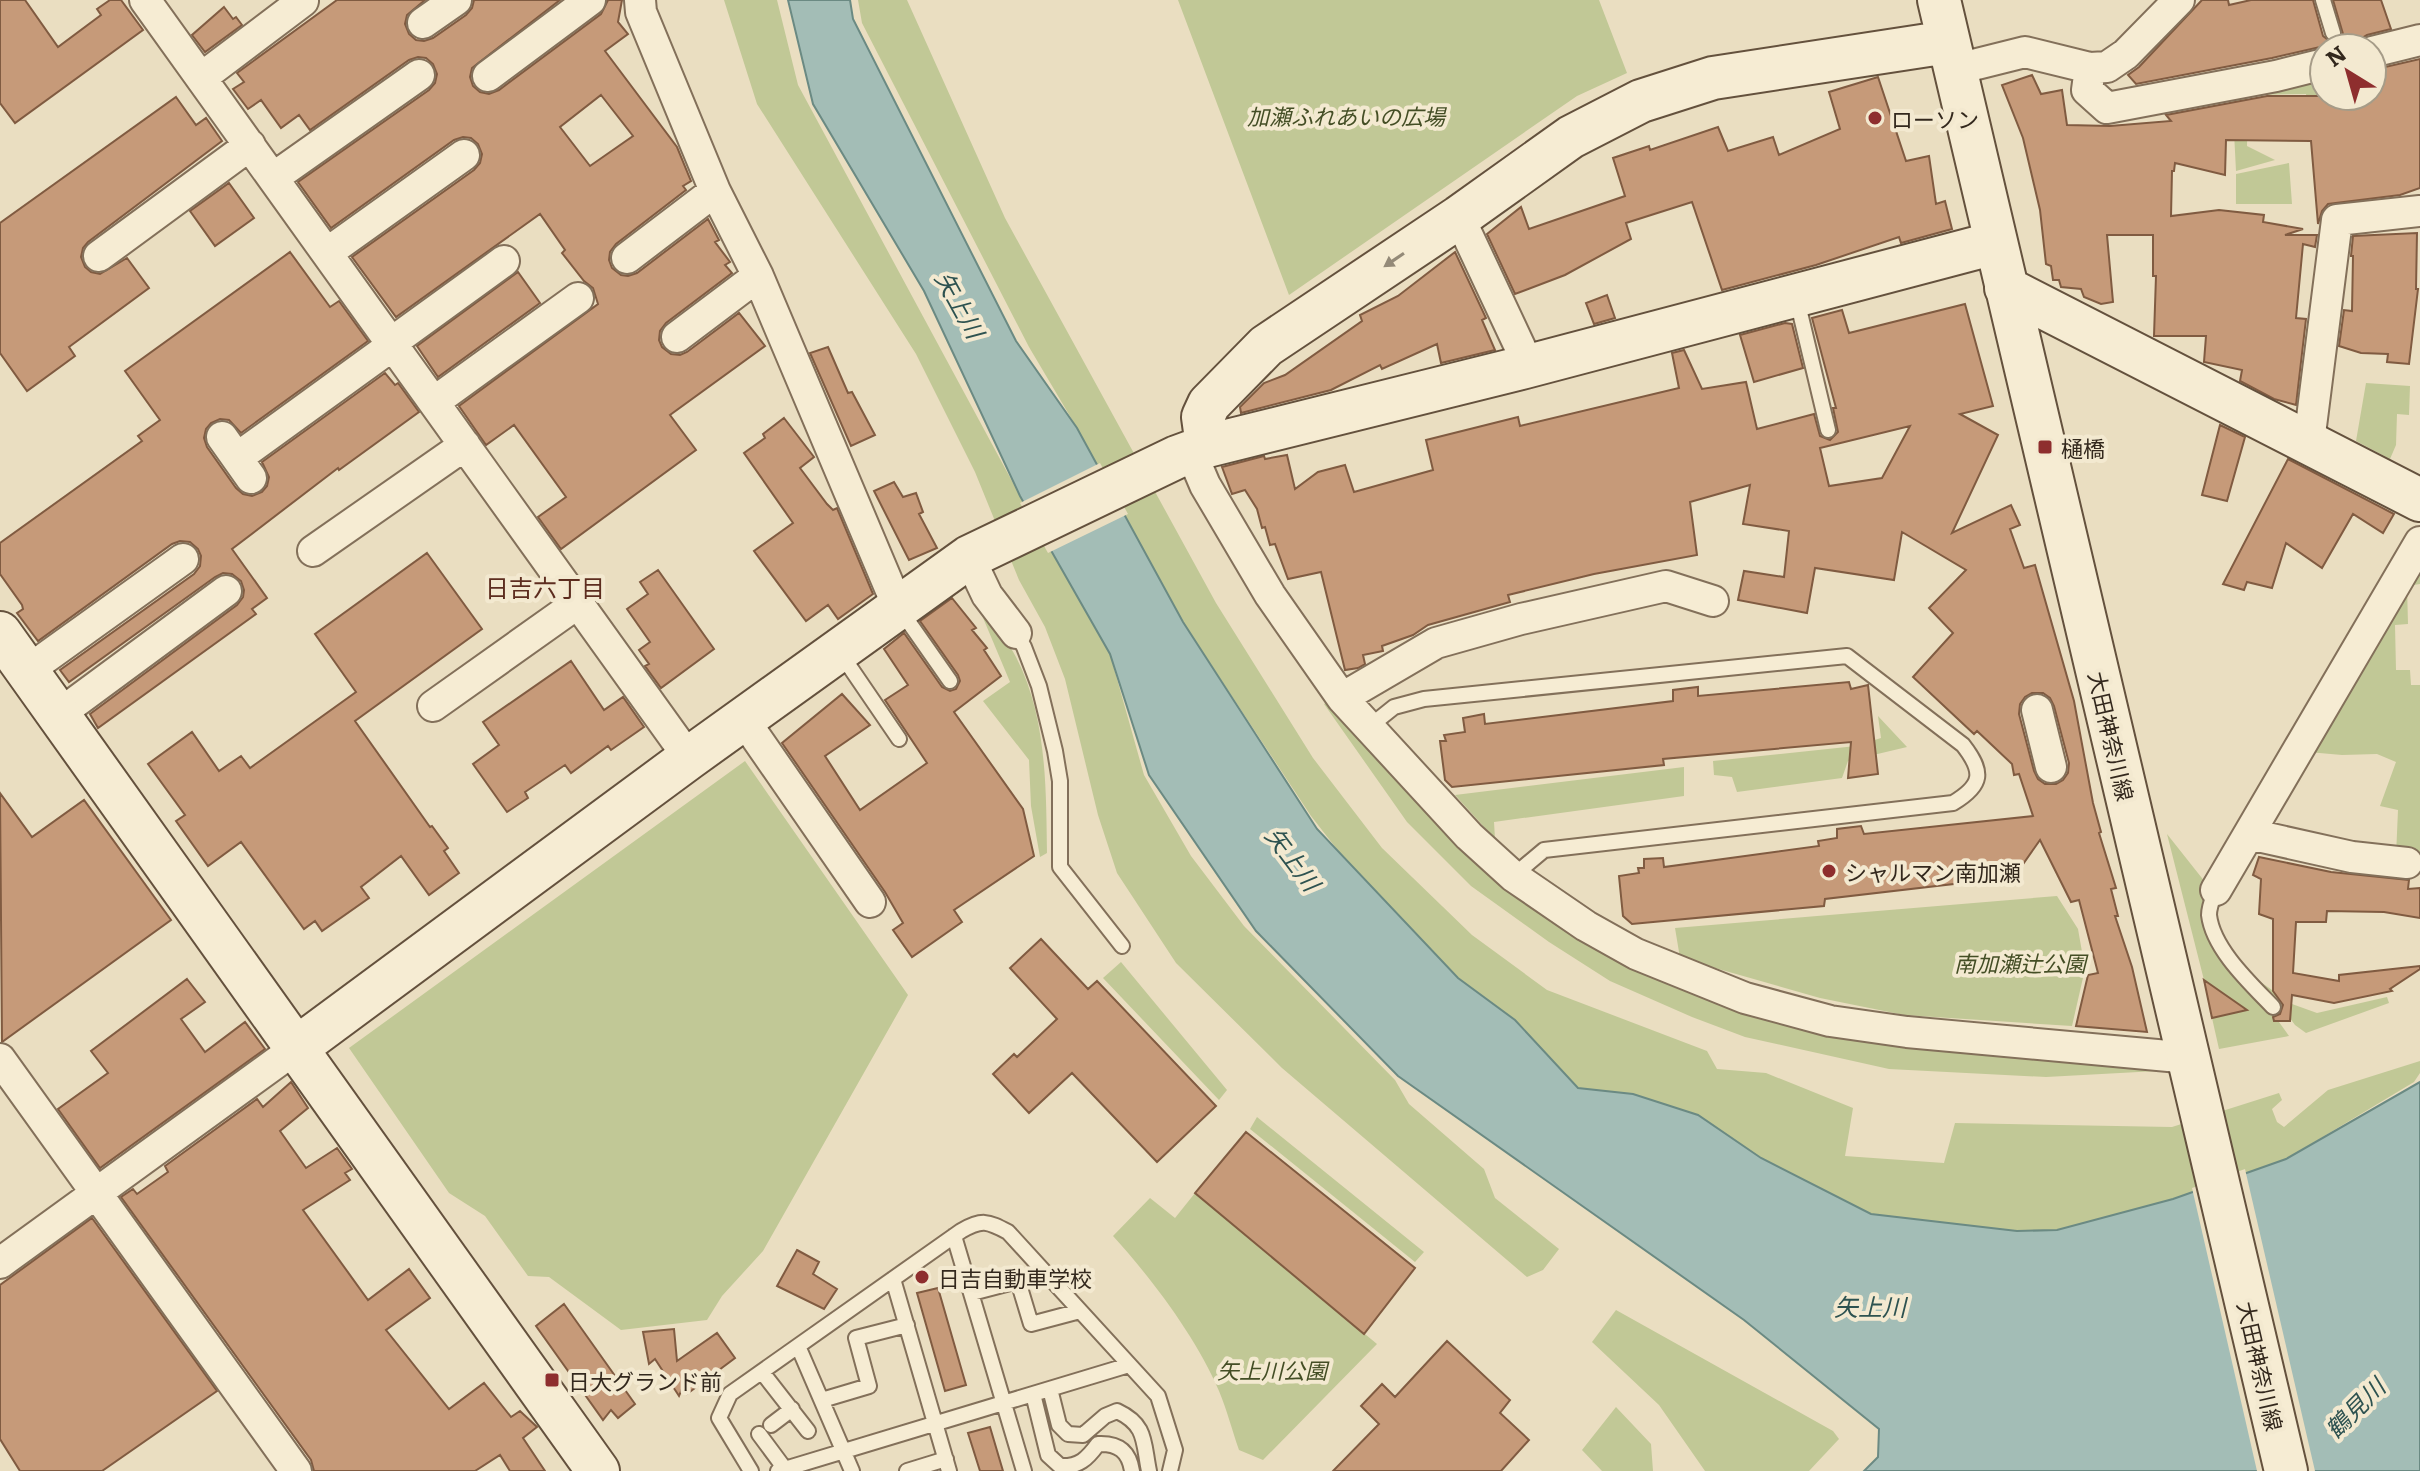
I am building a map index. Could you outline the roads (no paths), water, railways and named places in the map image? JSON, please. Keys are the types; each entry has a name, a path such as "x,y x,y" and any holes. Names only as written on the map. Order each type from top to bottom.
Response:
{"street":[{"path":"145,0 689,758"},
{"path":"423,23 456,0"},
{"path":"488,76 590,0"},
{"path":"640,0 641,12 715,191 758,276 898,607"},
{"name":"大田神奈川線","path":"1939,0 2286,1471"},
{"path":"2179,0 2126,54 2107,67 2090,68 2025,52 1952,55 1713,78 1641,101 1571,137 1459,217 1266,346 1209,404 1189,453 1270,595 1342,698 1469,836 1513,876 1586,926 1636,954 1745,998 1830,1021 2193,1069"},
{"path":"201,78 303,1"},
{"path":"2388,48 2420,40"},
{"path":"2090,68 2087,90 2107,108 2308,68"},
{"path":"273,178 419,75"},
{"path":"99,256 120,230 250,145"},
{"path":"327,253 464,155"},
{"path":"627,258 715,191"},
{"path":"2309,442 2337,220 2420,211"},
{"path":"1459,217 1520,347 1525,367"},
{"path":"0,1263 97,1195 689,758 974,554 1189,453 1995,243"},
{"path":"237,458 504,261"},
{"path":"677,337 758,276"},
{"path":"2006,288 2420,500"},
{"path":"434,402 578,298"},
{"path":"313,552 465,445"},
{"path":"2216,890 2420,542"},
{"path":"974,554 987,595 1016,633"},
{"path":"27,671 183,559"},
{"path":"1342,698 1436,643 1521,619 1666,586 1713,601"},
{"path":"58,715 226,591"},
{"path":"433,706 578,603"},
{"path":"0,633 598,1471"},
{"path":"2037,710 2051,767"},
{"path":"744,720 870,902"},
{"path":"2249,834 2352,857 2407,863"},
{"path":"0,1059 296,1471"}],"lane":[{"path":"2323,0 2333,32"},
{"path":"1796,295 1828,430"},
{"path":"898,607 950,681"},
{"path":"1016,633 1039,686 1055,751 1060,781 1060,867 1122,946"},
{"path":"838,651 899,739"},
{"path":"1369,727 1394,707 1424,699 1847,656 1963,745 1975,760 1977,778 1971,792 1953,803 1544,850 1513,876"},
{"path":"2216,890 2209,917 2222,948 2273,1007"},
{"path":"751,1471 719,1418 730,1394 954,1236 974,1224 989,1222 1008,1232 1158,1396 1175,1450 1170,1471"},
{"path":"954,1236 1006,1402 1024,1471"},
{"path":"893,1279 947,1465 907,1471"},
{"path":"972,1293 1018,1281 1031,1324 1080,1311"},
{"path":"822,1400 869,1386 856,1338 907,1325"},
{"path":"798,1346 852,1471"},
{"path":"792,1409 765,1429 782,1470 1129,1365"},
{"path":"762,1372 808,1431"},
{"path":"1050,1389 1059,1425 1068,1434 1083,1435 1105,1416 1117,1411 1130,1417 1140,1426 1149,1471"},
{"path":"1033,1394 1048,1455 1060,1466 1073,1466 1087,1459 1098,1444 1111,1443 1124,1450 1130,1459 1132,1471"}],"water":[{"path":"788,0 850,0 853,19 1016,341 1077,428 1183,622 1317,829 1458,978 1515,1020 1578,1088 1633,1094 1698,1115 1761,1158 1871,1214 2017,1231 2057,1230 2173,1199 2286,1159 2420,1082 2420,1471 1864,1471 1878,1457 1879,1429 1744,1320 1398,1076 1256,931 1149,775 1110,654 1020,496 924,291 813,104"}],"place":[{"name":"ローソン","path":"1875,118"},
{"name":"樋橋","path":"2045,447"},
{"name":"シャルマン南加瀬","path":"1829,871"},
{"name":"日吉自動車学校","path":"922,1277"},
{"name":"日大グランド前","path":"552,1380"}],"district":[{"name":"日吉六丁目","path":"545,586"}],"park label":[{"name":"加瀬ふれあいの広場","path":"1346,115"},
{"name":"南加瀬辻公園","path":"2020,962"},
{"name":"矢上川公園","path":"1272,1369"}],"water label":[{"name":"矢上川","path":"961,304"},
{"name":"矢上川","path":"1294,858"},
{"name":"矢上川","path":"1870,1305"},
{"name":"鶴見川","path":"2354,1407"}]}
